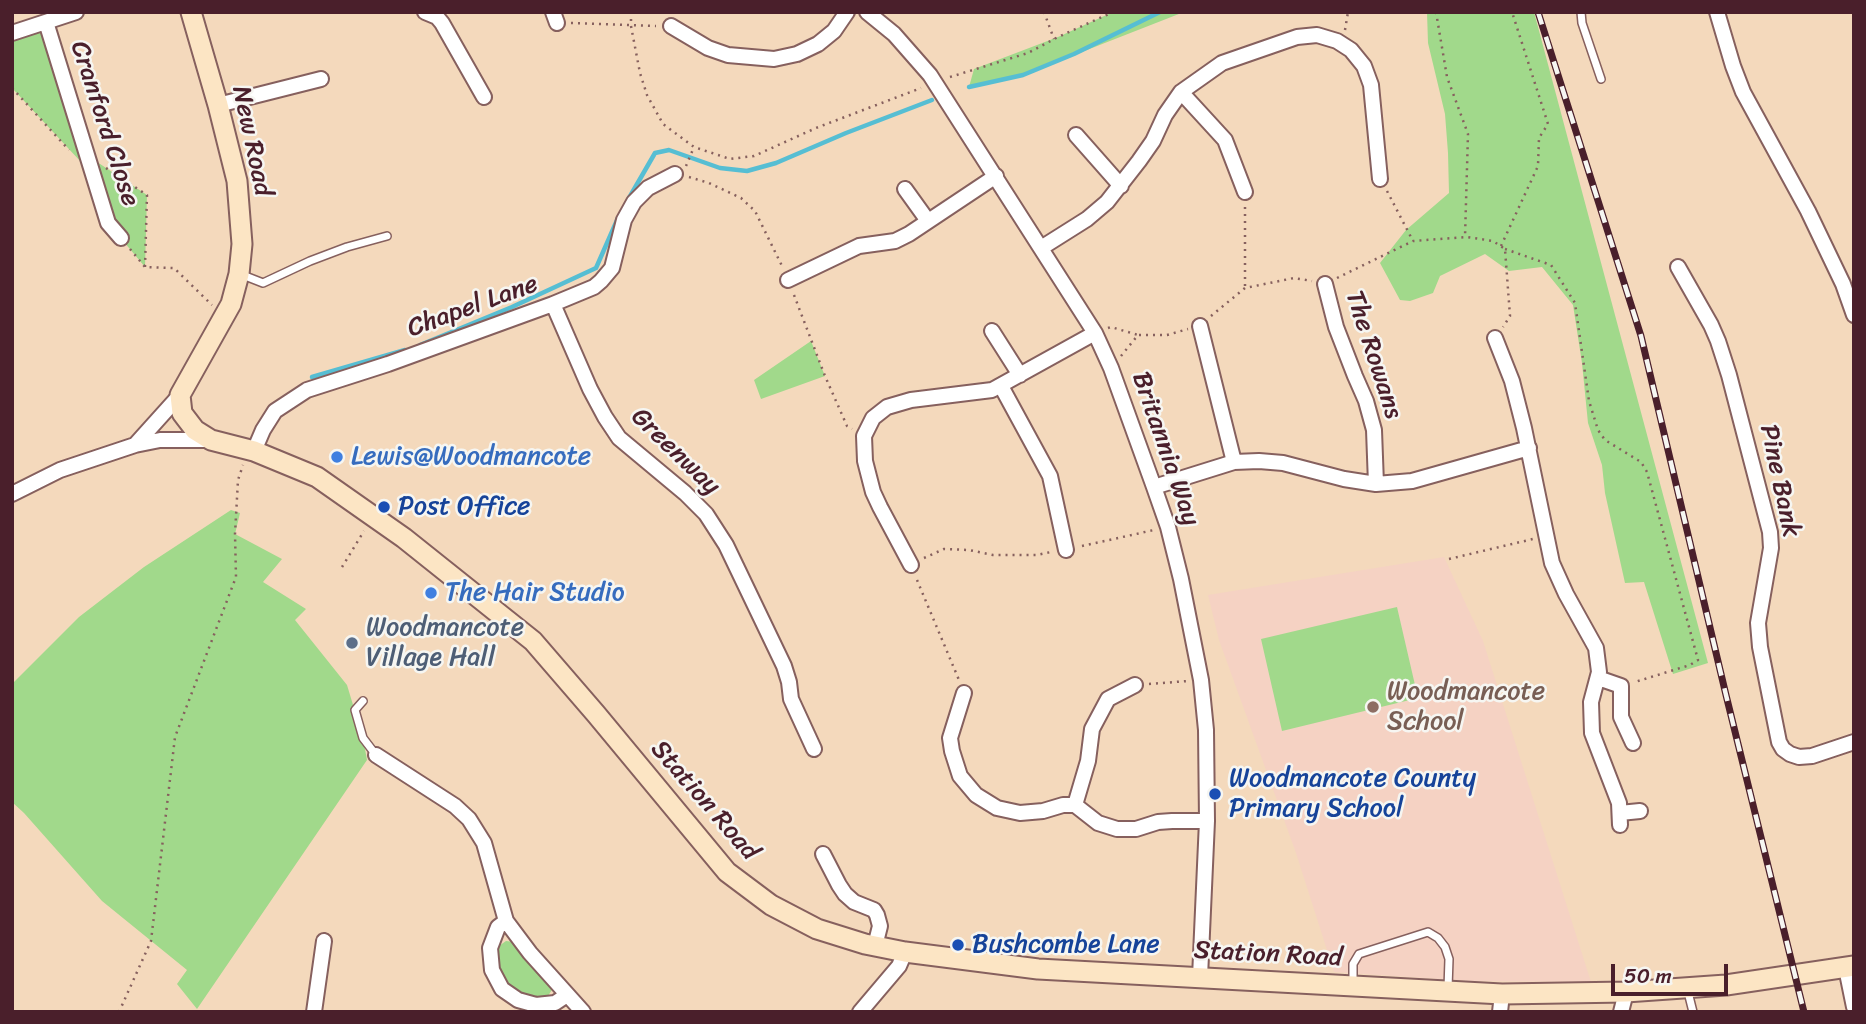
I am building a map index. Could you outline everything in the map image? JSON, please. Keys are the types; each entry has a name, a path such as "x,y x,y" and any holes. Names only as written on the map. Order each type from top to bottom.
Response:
{"street":[{"path":"12,33 76,12"},
{"name":"New Road","path":"180,395 231,304 239,274 242,244 237,181 191,12"},
{"path":"425,12 437,17 442,23 484,97"},
{"path":"671,26 708,48 728,55 774,59 797,54 818,44 834,31 847,12"},
{"name":"Britannia Way","path":"867,12 894,34 935,82 1095,333 1111,368 1168,527 1201,680 1206,730 1207,821 1200,977"},
{"path":"1717,12 1743,92 1808,211 1843,284 1854,315"},
{"name":"Cranford Close","path":"46,22 108,223 121,238"},
{"path":"1041,248 1087,219 1121,187 1153,141 1165,115 1181,92 1222,63 1297,37 1317,35 1337,41 1358,57 1369,75 1380,179"},
{"path":"218,105 321,79"},
{"path":"1181,92 1225,140 1245,192"},
{"path":"1076,135 1121,187"},
{"name":"Chapel Lane","path":"251,450 275,411 307,390 388,364 594,287 608,274 615,261 620,230 634,202 648,188 681,170"},
{"path":"788,279 859,246 895,241 996,176"},
{"path":"905,189 928,221"},
{"name":"Pine Bank","path":"1678,267 1712,325 1730,375 1770,532 1771,548 1758,623 1760,647 1779,742 1783,749 1799,757 1812,756 1854,742"},
{"name":"The Rowans","path":"1325,285 1336,327 1354,376 1367,401 1374,430 1376,484"},
{"name":"Greenway","path":"553,304 590,390 612,428 706,514 726,545 784,666 791,699 814,749"},
{"path":"1200,326 1234,462"},
{"path":"992,331 1020,375"},
{"path":"911,565 873,492 865,461 864,436 873,418 896,404 928,397 978,393 1001,386 1095,333"},
{"path":"1495,338 1512,381 1529,447 1552,563 1596,648 1599,671 1591,702 1592,733 1619,803 1620,819 1640,811"},
{"path":"1001,386 1050,476 1066,550"},
{"path":"180,395 182,413 195,430 211,440"},
{"path":"135,445 180,395"},
{"path":"12,494 60,470 135,445 160,440 211,440"},
{"name":"Station Road","path":"211,440 251,450 317,477 404,538 533,640 727,872 771,905 817,929 905,952 1038,970 1448,991 1501,1003 1726,985 1850,967"},
{"path":"1154,487 1234,462 1283,463 1376,484 1412,481 1529,447"},
{"path":"1598,678 1621,687 1621,717 1633,743"},
{"path":"1075,805 1088,761 1092,729 1108,699 1135,685"},
{"path":"964,693 950,738 951,751 960,776 976,795 997,808 1020,813 1075,805 1098,822 1117,829 1136,829 1158,822 1207,821"},
{"path":"376,755 455,806 470,819 484,843 506,920 530,953 583,1012"},
{"path":"823,854 845,894 854,902 874,910 877,915 880,926 875,946"},
{"path":"506,920 498,928 490,948 492,970 502,989 517,1000 536,1005 555,1003 567,995"},
{"path":"314,1012 324,941"},
{"path":"860,1012 899,966 905,952"},
{"path":"1850,967 1854,1007"},
{"path":"1621,1012 1626,992"}],"lane":[{"path":"1581,12 1582,23 1601,79"},
{"path":"239,274 263,282 335,252 387,236"},
{"path":"363,701 355,710 363,738 376,755"},
{"path":"1353,986 1353,964 1359,954 1428,932 1438,938 1445,947 1449,959 1448,991"},
{"path":"1687,988 1693,1012"}],"path":[{"path":"631,12 640,73 647,95 663,124 694,147 730,159 754,156 816,128 935,82 1028,53 1111,13"},
{"path":"1044,12 1054,39"},
{"path":"1436,12 1447,77 1468,134 1465,237"},
{"path":"1501,246 1538,166 1539,138 1548,124 1512,12"},
{"path":"555,17 631,26 671,26"},
{"path":"12,88 68,149"},
{"path":"694,147 681,170 741,198 755,211 788,279 847,426 864,436"},
{"path":"89,156 147,195 145,267"},
{"path":"1380,179 1413,241"},
{"path":"1245,192 1245,288"},
{"path":"121,238 145,267 174,268 224,318"},
{"path":"1506,249 1551,265 1575,303 1589,401 1598,430 1605,440 1640,462 1647,472 1698,660 1621,687"},
{"path":"1095,333 1111,327 1138,335"},
{"path":"119,1012 151,942 175,737 236,577 235,534 239,480 251,450"},
{"path":"342,566 373,516"},
{"path":"964,693 911,565 944,549 993,555 1037,555 1168,527"},
{"path":"1449,559 1547,536"},
{"path":"1135,685 1201,680"}],"shaded area":[{"name":"Woodmancote School","path":"1444,557 1483,641 1591,982 1470,981 1334,972 1296,853 1219,640 1208,595"}],"green space":[{"path":"1113,12 1184,12 1023,75 969,87 974,69 1058,37"},
{"path":"1427,12 1534,12 1708,663 1673,674 1644,582 1625,583 1605,493 1602,465 1588,423 1573,305 1542,267 1509,271 1485,254 1440,276 1433,293 1410,301 1400,300 1380,263 1406,230 1449,193 1445,114 1428,43"},
{"path":"46,22 88,156 147,195 145,267 108,223 95,177 12,88 12,33"},
{"path":"811,341 825,376 761,399 754,380"},
{"path":"231,510 240,513 235,534 282,559 263,582 306,609 295,620 347,685 367,760 197,1009 177,984 187,970 102,901 12,802 12,684 79,617 144,567"},
{"path":"1397,607 1418,698 1282,731 1261,639"},
{"path":"506,941 514,942 553,988 548,996 541,998 520,994 509,987 501,977 498,950"}],"waterway":[{"path":"969,87 1023,75 1074,54 1160,12"},
{"path":"629,198 655,153 669,150 720,168 747,171 776,163 932,100"},
{"path":"420,345 596,268 618,218"},
{"path":"312,377 405,350"}],"railway":[{"path":"1538,12 1641,336 1804,1012"}],"place":[{"name":"Lewis@Woodmancote","path":"337,457"},
{"name":"Post Office","path":"384,507"},
{"name":"The Hair Studio","path":"431,593"},
{"name":"Woodmancote Village Hall","path":"352,643"},
{"name":"Woodmancote School","path":"1373,707"},
{"name":"Woodmancote County Primary School","path":"1215,794"},
{"name":"Bushcombe Lane","path":"958,945"}]}
